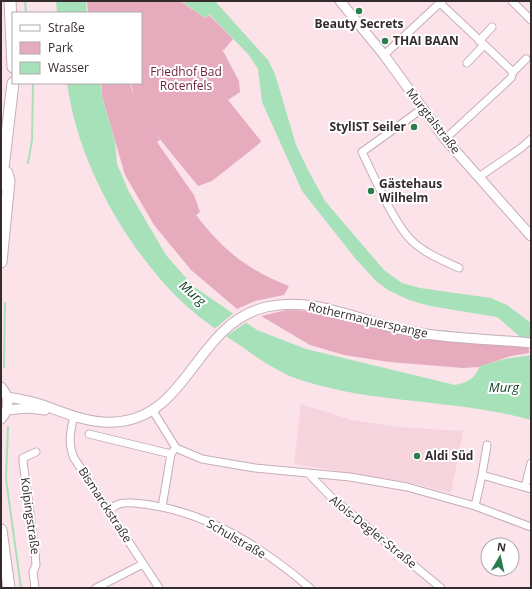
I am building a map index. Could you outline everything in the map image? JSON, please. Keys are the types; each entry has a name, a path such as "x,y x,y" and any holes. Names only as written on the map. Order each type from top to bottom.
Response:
{"main road":[{"path":"10,1 12,45"},
{"path":"1,139 6,98 12,84"},
{"path":"1,185 13,84"},
{"path":"1,262 9,181 5,160"},
{"path":"1,530 9,588"},
{"path":"1,581 2,588"}],"street":[{"name":"Murgtalstraße","path":"340,1 384,55 422,109 446,139 531,236"},
{"path":"512,1 531,20"},
{"path":"384,55 441,2 513,72"},
{"path":"467,63 492,27"},
{"path":"446,139 511,78 513,72 526,59"},
{"path":"422,109 362,152 399,223 411,240 426,252 459,268"},
{"path":"479,178 521,148 531,139"},
{"name":"Rothermaquerspange","path":"70,415 97,421 115,422 129,420 153,411 167,400 189,374 206,349 219,335 240,318 264,308 295,303 330,309 413,332 528,342"},
{"path":"1,387 7,397 7,410 1,419"},
{"path":"7,397 29,400 70,415"},
{"path":"7,410 28,408 70,415"},
{"path":"153,411 173,451 162,507"},
{"name":"Bismarckstraße","path":"70,415 70,449 74,458 159,588"},
{"path":"89,434 173,451 222,463 350,477 407,487 475,506 531,527"},
{"path":"475,506 487,444"},
{"name":"Kolpingstraße","path":"35,588 33,572 36,565 34,542 23,458 36,452"},
{"path":"482,474 528,488 531,463"},
{"name":"Alois-Degler-Straße","path":"307,473 331,497 441,588"},
{"name":"Schulstraße","path":"109,510 120,504 136,503 162,507 192,515 219,526 254,546 310,588"},
{"path":"96,588 144,564"}],"shaded area":[{"path":"301,404 352,420 398,427 463,431 451,493 407,482 294,464"}],"green space":[{"path":"87,1 117,1 119,12 88,12"},
{"name":"Friedhof Bad Rotenfels","path":"117,1 180,1 205,18 209,15 233,39 224,50 222,49 239,81 240,92 228,100 261,141 260,143 212,181 198,186 154,132 160,140 157,142 194,195 200,212 196,215 206,228 226,249 248,266 289,286 284,295 255,301 237,309 191,270 154,225 125,175 102,96 101,84 130,84 134,98 131,84 142,84 142,12 119,12"},
{"path":"287,310 333,316 392,332 422,337 526,347 529,349 529,353 511,356 479,367 463,368 389,362 344,355 310,345 261,316"}],"water":[{"path":"56,1 86,1 87,12 57,12"},
{"path":"181,1 215,1 268,60 275,74 296,145 325,201 384,270 402,283 420,288 491,298 507,305 531,323 531,346 497,317 430,306 409,300 388,290 376,281 355,258 302,191 262,102 258,69 248,54 209,14 205,18"},
{"name":"Murg","path":"67,84 100,84 115,142 117,164 129,192 166,255 193,286 257,330 306,349 455,385 464,383 470,379 476,374 480,366 505,359 531,355 531,420 472,408 381,397 321,386 292,377 279,371 219,332 188,308 170,290 144,259 128,236 100,188 79,136"}],"pier":[{"path":"235,312 248,321 224,338 213,330"}],"waterway":[{"path":"25,1 26,12"},
{"path":"28,163 32,140 33,84"},
{"path":"4,367 5,303"},
{"path":"8,427 6,479 21,588"}],"place":[{"name":"Beauty Secrets","path":"359,11"},
{"name":"THAI BAAN","path":"385,41"},
{"name":"StylIST Seiler","path":"414,127"},
{"name":"Gästehaus Wilhelm","path":"371,191"},
{"name":"Aldi Süd","path":"417,456"}]}
